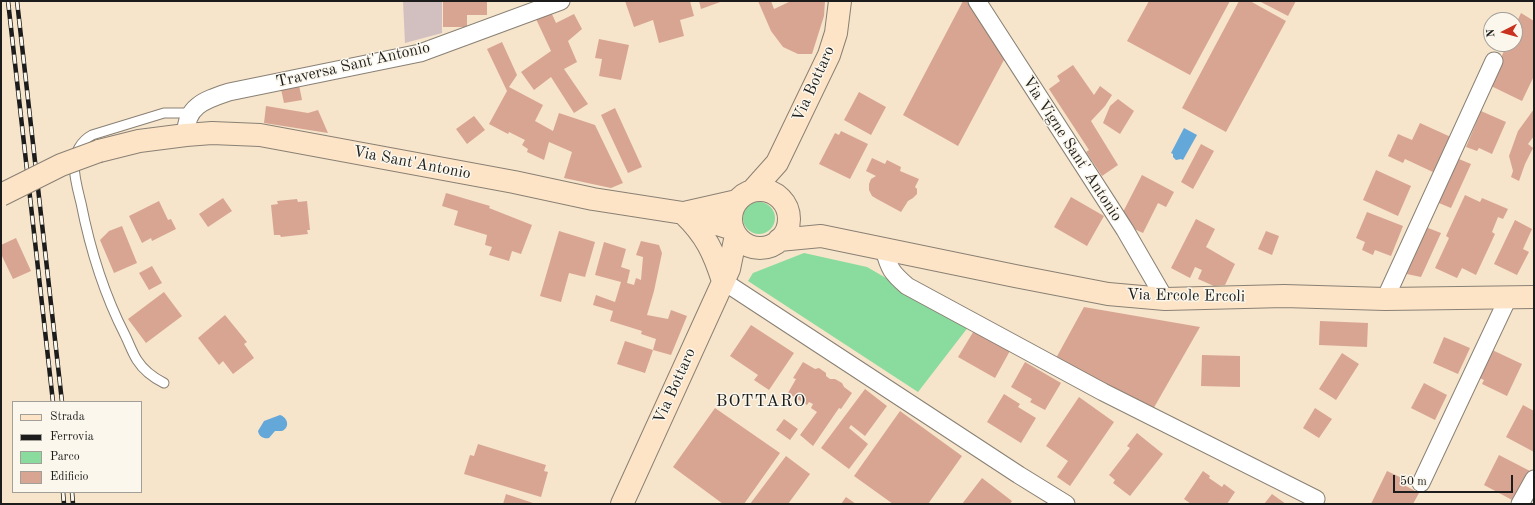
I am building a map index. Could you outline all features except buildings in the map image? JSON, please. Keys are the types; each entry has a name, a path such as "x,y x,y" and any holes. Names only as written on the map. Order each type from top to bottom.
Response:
{"street":[{"name":"Traversa Sant'Antonio","path":"190,113 198,106 212,98 229,92 420,53 560,1"},
{"name":"Via Bottaro","path":"745,196 777,163 829,56 836,33 840,1"},
{"name":"Via Vigne Sant' Antonio","path":"977,1 1124,230 1165,299"},
{"path":"1385,299 1494,60"},
{"path":"186,135 186,125 190,113"},
{"name":"Via Sant'Antonio","path":"1,195 61,165 99,151 139,141 212,133 260,135 498,179 593,199 683,214 734,232"},
{"name":"Via Bottaro","path":"777,163 783,202"},
{"path":"726,275 770,244 785,233 788,225 788,216 783,202 771,192 762,190 745,196 731,214 731,222 734,232 742,242 751,246 770,244"},
{"name":"Via Sant'Antonio","path":"683,214 745,196"},
{"name":"Via Ercole Ercoli","path":"783,202 820,236"},
{"path":"683,214 697,227 708,242 716,260 726,275 1019,475 1066,504"},
{"name":"Via Bottaro","path":"622,504 726,275 734,232"},
{"name":"Via Ercole Ercoli","path":"770,244 820,236 1108,294 1165,299 1284,296 1385,299 1534,297"},
{"path":"884,249 889,266 895,276 907,286 1102,392 1316,499"},
{"path":"1421,483 1508,298"},
{"path":"1520,504 1534,479"}],"lane":[{"path":"164,383 151,376 137,360 111,308 103,286 83,215 74,164 76,154 81,143 92,135 164,113 190,113"}],"shaded area":[{"path":"403,1 442,1 442,33 405,43"}],"green space":[{"path":"756,202 762,202 772,209 775,218 774,224 768,231 762,234 756,234 746,227 743,221 743,215 750,205"},
{"path":"804,253 867,267 969,326 918,392 748,281 753,273"}],"water":[{"path":"1184,128 1197,135 1183,160 1176,160 1171,153"},
{"path":"280,415 285,418 287,422 285,429 282,431 275,431 269,438 264,438 261,436 258,431 264,421"}],"railway":[{"path":"8,1 53,401"},
{"path":"17,1 62,401"},
{"path":"63,493 64,504"},
{"path":"72,493 73,504"}],"district":[{"name":"BOTTARO","path":"761,402"}]}
